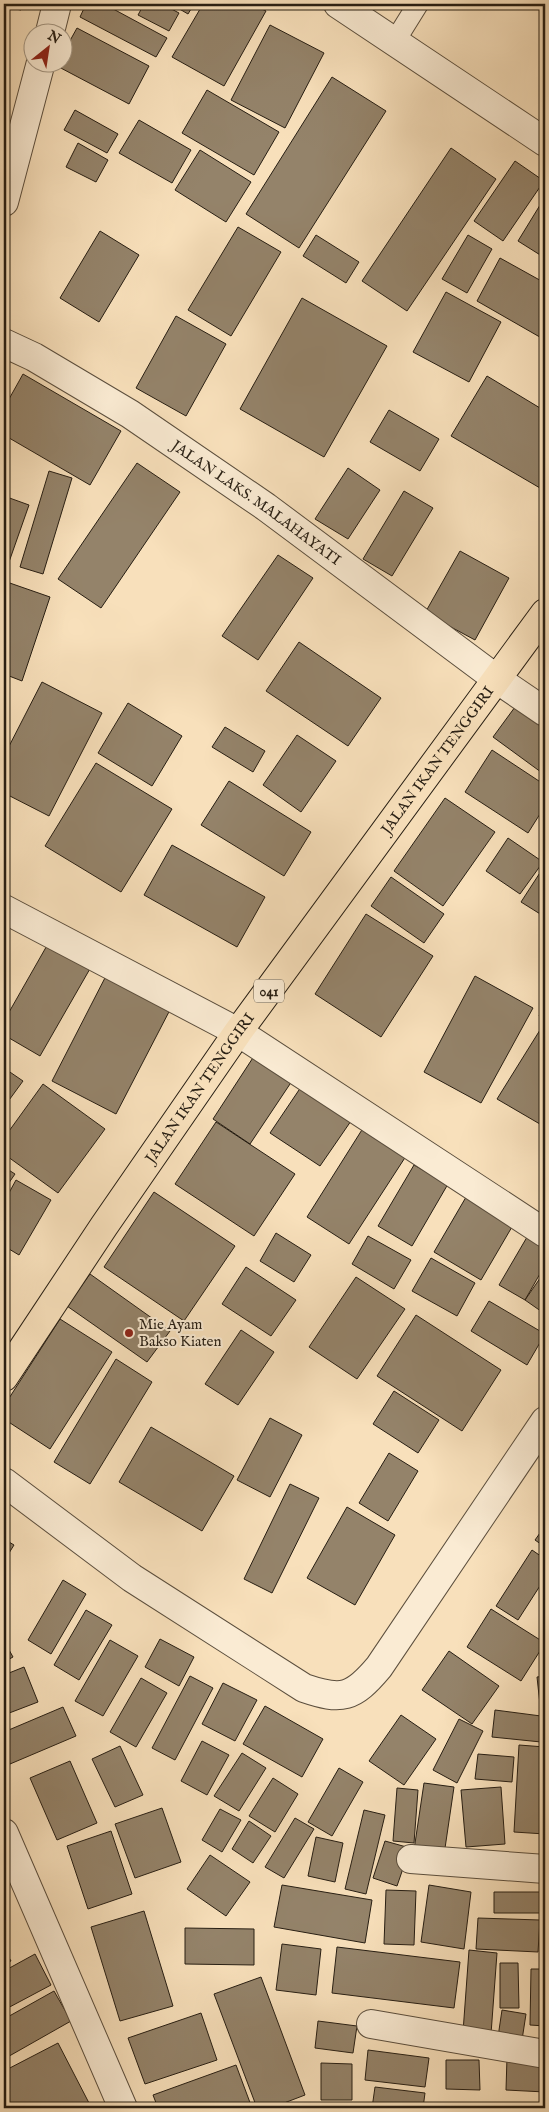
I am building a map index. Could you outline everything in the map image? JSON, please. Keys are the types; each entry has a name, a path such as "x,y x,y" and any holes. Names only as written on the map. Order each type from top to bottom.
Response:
{"main road":[{"name":"JALAN IKAN TENGGIRI","path":"4,1376 104,1226 238,1032 498,680 545,613"}],"street":[{"path":"52,22 57,4"},
{"path":"338,4 545,142"},
{"path":"4,202 38,72"},
{"name":"JALAN LAKS. MALAHAYATI","path":"4,342 34,357 130,414 266,506 498,680 545,712"},
{"path":"4,909 238,1032 545,1233"},
{"path":"4,1482 132,1578 304,1688 327,1696 347,1694 363,1686 379,1668 545,1422"},
{"path":"4,1833 123,2108"},
{"path":"411,1859 545,1869"},
{"path":"371,2024 545,2054"}],"lane":[{"path":"395,41 418,4"}],"building":[{"path":"4,4 22,4 21,10 4,7"},
{"path":"86,4 104,4 167,38 156,57 80,17"},
{"path":"144,4 162,4 179,13 169,31 138,15"},
{"path":"171,4 194,4 188,14"},
{"path":"203,4 252,4 266,11 224,86 172,57"},
{"path":"270,25 324,53 285,128 231,100"},
{"path":"77,28 149,66 129,104 68,72 72,72 72,37"},
{"path":"332,77 386,111 299,248 246,214"},
{"path":"207,90 279,132 254,175 182,133"},
{"path":"75,110 118,134 107,153 64,130"},
{"path":"139,120 191,150 172,183 119,153"},
{"path":"78,143 108,160 96,182 66,167"},
{"path":"451,148 496,179 407,311 362,281"},
{"path":"200,150 251,182 226,222 175,190"},
{"path":"515,161 544,181 503,241 474,221"},
{"path":"545,197 545,258 518,241"},
{"path":"238,227 281,252 231,336 188,310"},
{"path":"100,231 139,255 99,322 60,298"},
{"path":"316,235 359,262 346,283 303,256"},
{"path":"468,235 492,249 467,293 442,279"},
{"path":"500,258 545,283 545,340 477,301"},
{"path":"446,292 501,322 469,382 413,352"},
{"path":"302,298 387,346 324,457 240,409"},
{"path":"176,316 226,344 186,416 136,388"},
{"path":"23,374 121,431 90,485 4,435 4,408"},
{"path":"487,376 545,411 545,479 540,488 451,436"},
{"path":"389,410 439,439 420,471 370,442"},
{"path":"137,463 180,492 101,608 58,579"},
{"path":"348,468 380,490 348,539 315,519"},
{"path":"49,471 72,478 43,574 20,567"},
{"path":"404,491 433,508 392,576 363,559"},
{"path":"4,496 29,505 9,562 4,560"},
{"path":"460,551 509,578 475,640 425,613"},
{"path":"278,555 313,578 258,660 222,636"},
{"path":"4,581 50,597 22,681 4,674"},
{"path":"299,642 381,698 348,746 266,691"},
{"path":"42,682 102,713 49,816 4,793 4,756"},
{"path":"128,703 182,736 152,786 98,753"},
{"path":"515,707 545,729 545,775 493,737"},
{"path":"225,727 265,751 253,772 212,747"},
{"path":"297,735 336,761 301,812 263,785"},
{"path":"492,750 545,785 545,806 528,833 465,792"},
{"path":"96,763 172,809 121,892 45,846"},
{"path":"229,781 311,832 284,876 201,825"},
{"path":"445,798 495,832 443,906 394,871"},
{"path":"508,838 543,862 520,894 486,871"},
{"path":"172,845 265,897 237,947 144,895"},
{"path":"545,865 545,917 521,902"},
{"path":"391,877 444,914 424,943 371,906"},
{"path":"366,914 433,956 381,1037 315,994"},
{"path":"49,942 91,967 40,1056 4,1035 4,1021"},
{"path":"108,972 172,1006 116,1114 52,1081"},
{"path":"475,976 533,1008 481,1103 424,1072"},
{"path":"545,1006 545,1020 539,1016"},
{"path":"540,1030 545,1033 545,1127 497,1099"},
{"path":"258,1050 296,1075 250,1144 213,1119"},
{"path":"4,1068 23,1081 4,1107"},
{"path":"43,1084 105,1129 58,1193 4,1154 4,1138"},
{"path":"301,1087 351,1121 320,1166 270,1133"},
{"path":"216,1122 295,1174 254,1236 175,1184"},
{"path":"365,1125 408,1153 349,1244 307,1217"},
{"path":"414,1165 448,1184 412,1246 378,1226"},
{"path":"4,1167 15,1174 4,1190"},
{"path":"16,1180 51,1200 19,1255 4,1246 4,1202"},
{"path":"154,1192 235,1246 184,1321 104,1267"},
{"path":"469,1192 516,1220 481,1280 434,1252"},
{"path":"530,1232 545,1241 545,1265 525,1300 499,1285"},
{"path":"276,1233 311,1255 294,1282 260,1261"},
{"path":"368,1236 411,1260 394,1289 352,1264"},
{"path":"431,1258 475,1283 457,1316 412,1291"},
{"path":"246,1267 296,1300 271,1336 222,1304"},
{"path":"545,1271 545,1314 525,1300"},
{"path":"90,1274 170,1331 147,1362 67,1306"},
{"path":"356,1277 405,1309 357,1379 309,1347"},
{"path":"489,1301 545,1334 527,1365 471,1331"},
{"path":"416,1315 501,1370 462,1431 377,1376"},
{"path":"60,1319 112,1352 50,1449 4,1419 4,1406"},
{"path":"241,1330 274,1352 238,1405 205,1384"},
{"path":"116,1359 152,1382 90,1484 54,1462"},
{"path":"394,1391 439,1420 418,1453 373,1424"},
{"path":"270,1418 302,1435 270,1497 237,1480"},
{"path":"151,1427 234,1476 202,1531 119,1482"},
{"path":"389,1453 418,1471 388,1521 359,1503"},
{"path":"290,1484 319,1498 272,1593 244,1579"},
{"path":"347,1507 395,1535 355,1605 307,1578"},
{"path":"545,1526 545,1547 535,1540"},
{"path":"4,1539 14,1545 4,1561"},
{"path":"532,1550 545,1559 545,1578 518,1620 496,1606"},
{"path":"63,1580 86,1594 51,1654 28,1640"},
{"path":"491,1609 545,1643 521,1681 467,1647"},
{"path":"86,1610 112,1625 79,1680 54,1665"},
{"path":"160,1639 194,1657 179,1686 145,1667"},
{"path":"110,1640 138,1656 103,1716 75,1701"},
{"path":"4,1641 13,1657 4,1662"},
{"path":"449,1651 499,1686 472,1724 422,1690"},
{"path":"24,1667 38,1702 4,1715 4,1675"},
{"path":"190,1676 213,1688 175,1760 152,1748"},
{"path":"545,1676 545,1722 542,1723 537,1677"},
{"path":"141,1678 167,1693 136,1747 110,1732"},
{"path":"223,1683 257,1700 235,1741 202,1724"},
{"path":"265,1706 323,1739 302,1777 243,1744"},
{"path":"63,1707 76,1736 10,1764 4,1750 4,1732"},
{"path":"495,1710 541,1716 541,1742 492,1737"},
{"path":"401,1715 436,1739 404,1785 369,1761"},
{"path":"459,1719 483,1731 457,1783 433,1770"},
{"path":"202,1741 229,1755 207,1795 181,1781"},
{"path":"519,1745 545,1747 545,1834 514,1832"},
{"path":"120,1746 143,1795 115,1807 92,1759"},
{"path":"242,1753 266,1768 239,1811 214,1796"},
{"path":"478,1754 514,1757 512,1782 475,1779"},
{"path":"70,1761 97,1823 57,1840 30,1778"},
{"path":"339,1768 363,1782 332,1836 308,1822"},
{"path":"273,1778 298,1794 275,1832 249,1816"},
{"path":"424,1783 454,1787 444,1855 414,1850"},
{"path":"501,1787 505,1844 466,1847 461,1790"},
{"path":"397,1788 418,1790 414,1843 393,1841"},
{"path":"162,1808 181,1862 135,1878 115,1824"},
{"path":"220,1809 241,1820 222,1852 202,1840"},
{"path":"364,1810 385,1815 366,1894 345,1889"},
{"path":"295,1818 314,1829 284,1878 265,1867"},
{"path":"249,1821 271,1836 253,1863 232,1849"},
{"path":"111,1831 132,1894 88,1909 67,1846"},
{"path":"316,1837 343,1843 335,1882 308,1876"},
{"path":"385,1841 410,1848 397,1886 373,1878"},
{"path":"210,1855 250,1882 226,1916 187,1889"},
{"path":"282,1885 372,1900 365,1943 274,1927"},
{"path":"429,1885 471,1892 464,1949 421,1942"},
{"path":"386,1890 416,1891 414,1945 384,1944"},
{"path":"494,1892 545,1892 545,1913 494,1913"},
{"path":"144,1911 173,2006 120,2021 91,1927"},
{"path":"478,1918 540,1920 538,1952 476,1949"},
{"path":"185,1928 254,1929 254,1965 185,1964"},
{"path":"282,1944 321,1949 316,1995 276,1990"},
{"path":"337,1947 460,1962 454,2008 332,1993"},
{"path":"4,1949 11,1961 4,1964"},
{"path":"469,1950 497,1953 491,2034 463,2032"},
{"path":"35,1954 51,1985 4,2010 4,1971"},
{"path":"500,1963 518,1963 519,2008 500,2008"},
{"path":"531,1969 545,1969 545,2026 530,2025"},
{"path":"261,1977 305,2095 271,2108 257,2108 214,1994"},
{"path":"54,1991 71,2021 4,2059 4,2019"},
{"path":"502,2010 526,2014 522,2040 498,2037"},
{"path":"201,2013 217,2060 145,2084 128,2038"},
{"path":"318,2021 357,2026 353,2053 315,2048"},
{"path":"58,2043 89,2103 78,2108 12,2108 4,2092 4,2071"},
{"path":"368,2050 429,2058 425,2087 365,2080"},
{"path":"507,2057 545,2060 545,2092 506,2090"},
{"path":"446,2060 479,2060 480,2090 446,2089"},
{"path":"321,2063 352,2064 352,2100 321,2100"},
{"path":"236,2065 252,2108 158,2108 153,2095"},
{"path":"375,2087 425,2093 423,2108 372,2108"}],"place":[{"name":"Mie Ayam Bakso Kiaten","path":"129,1333"}]}
